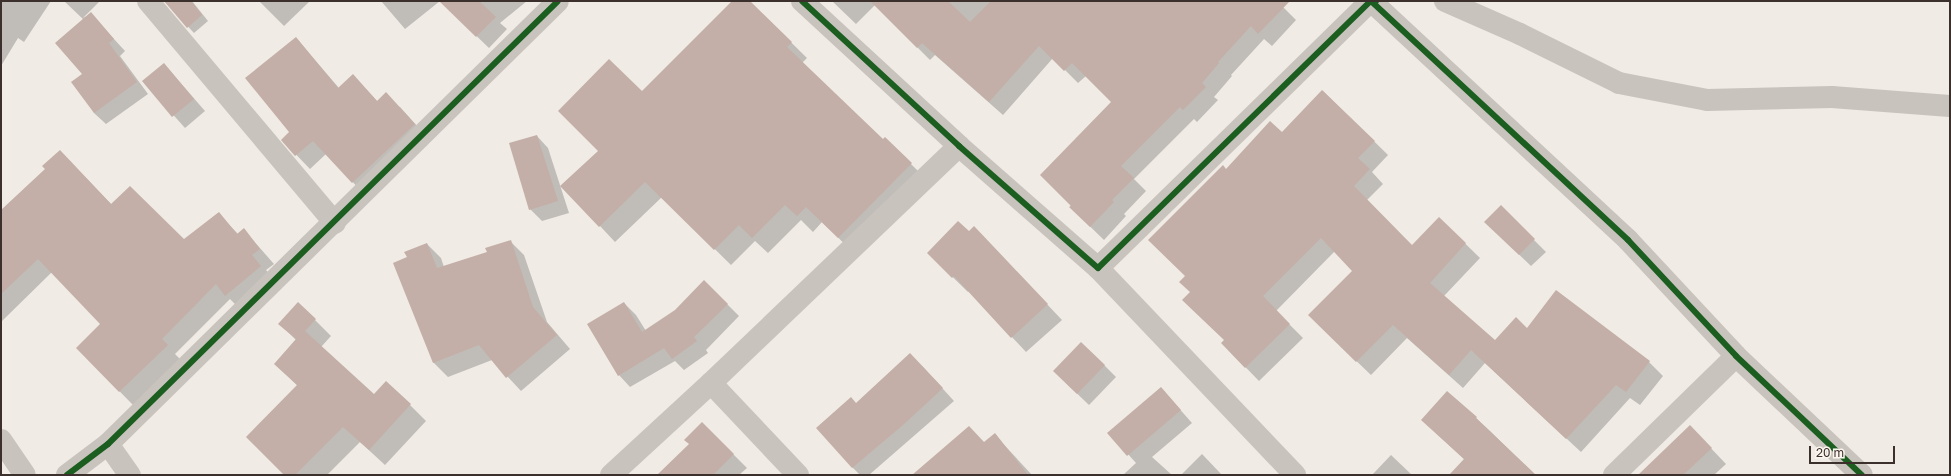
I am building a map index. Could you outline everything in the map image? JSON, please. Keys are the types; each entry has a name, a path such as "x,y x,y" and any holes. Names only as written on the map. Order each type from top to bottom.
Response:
{"street":[{"path":"148,1 335,223"},
{"path":"67,475 108,444 335,223 558,1"},
{"path":"802,1 959,146 1098,268 1295,475"},
{"path":"1098,268 1371,1 1376,1"},
{"path":"1371,1 1628,240 1736,356 1862,475"},
{"path":"1445,1 1520,34 1619,83 1707,100 1832,97 1950,106"},
{"path":"611,475 711,383 959,146"},
{"path":"1614,475 1736,356"},
{"path":"711,383 798,475"},
{"path":"1,440 25,475"},
{"path":"108,444 130,475"}],"building":[{"path":"164,1 191,1 202,15 187,28"},
{"path":"439,1 479,1 496,17 476,37"},
{"path":"732,1 750,1 792,42 787,47 883,139 885,137 912,163 838,238 806,207 797,216 785,205 752,238 739,225 714,250 645,182 599,227 560,186 598,151 558,111 609,59 642,91"},
{"path":"870,1 948,1 970,22 991,1 1290,1 1258,34 1251,26 1218,62 1219,63 1202,83 1206,87 1183,110 1180,107 1121,166 1134,178 1112,200 1114,202 1090,227 1069,207 1071,206 1040,175 1111,102 1072,63 1064,71 1039,46 989,102 922,43 917,48"},
{"path":"91,12 114,39 109,43 137,82 94,113 71,82 82,74 55,43"},
{"path":"296,37 338,88 353,74 377,101 386,92 415,124 352,183 313,141 295,156 281,140 289,132 245,78"},
{"path":"164,63 194,99 172,117 142,81"},
{"path":"1322,90 1375,141 1358,158 1370,169 1354,186 1412,245 1439,217 1466,243 1430,283 1495,340 1516,317 1527,328 1556,290 1650,361 1626,392 1616,385 1566,439 1471,350 1449,375 1393,325 1356,362 1308,315 1352,271 1321,238 1263,296 1290,324 1245,368 1221,343 1224,340 1182,300 1190,292 1179,282 1185,276 1148,240 1223,165 1226,169 1270,121 1282,132"},
{"path":"537,135 558,201 529,210 509,143"},
{"path":"60,150 111,204 130,186 184,239 219,212 237,234 244,228 260,249 252,255 261,266 225,296 216,284 162,339 168,345 119,392 76,348 100,324 38,259 1,294 1,210 45,169 42,166"},
{"path":"1501,205 1535,239 1519,255 1484,222"},
{"path":"958,221 969,231 974,226 1048,304 1011,338 954,276 952,278 927,253"},
{"path":"511,240 533,307 557,335 506,378 479,345 433,363 393,263 407,257 404,252 427,243 437,268 487,252 485,248"},
{"path":"704,280 728,304 694,337 697,341 672,359 664,348 618,376 587,324 624,302 642,332 675,310"},
{"path":"298,302 316,319 305,331 374,394 386,381 411,404 369,450 343,427 295,475 284,475 246,437 297,385 274,364 296,339 278,324"},
{"path":"1081,342 1105,365 1077,394 1053,371"},
{"path":"910,353 943,388 903,425 852,468 816,428 851,397 856,403"},
{"path":"1161,387 1181,410 1127,456 1107,433"},
{"path":"1447,391 1477,417 1476,418 1536,475 1449,475 1464,459 1421,420"},
{"path":"702,422 734,454 713,475 657,475 689,444 684,440"},
{"path":"1690,425 1712,448 1683,475 1638,475"},
{"path":"969,426 984,442 995,433 1028,475 912,475"}],"cycle path":[{"path":"67,475 108,444 558,1"},
{"path":"802,1 959,146 1098,268 1371,1 1376,1"},
{"path":"1371,1 1628,240 1736,356 1862,475"}]}
